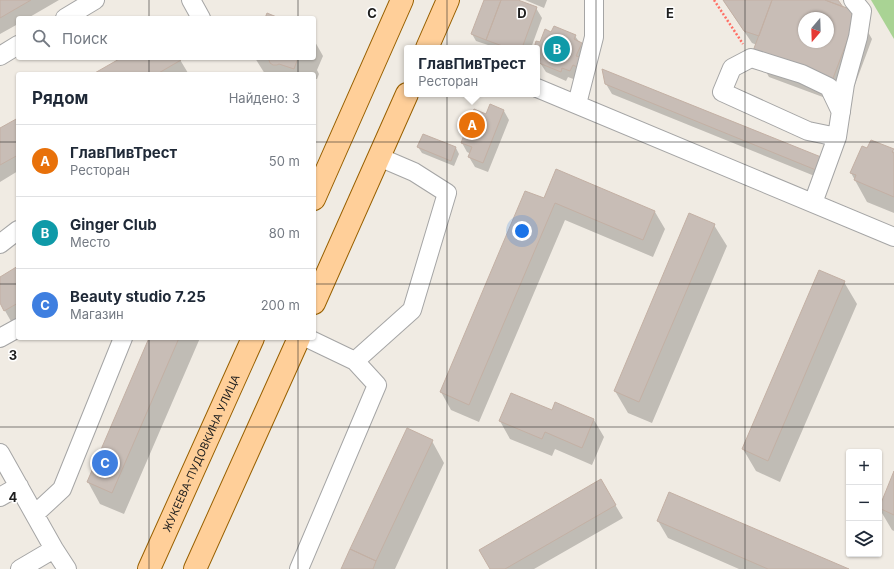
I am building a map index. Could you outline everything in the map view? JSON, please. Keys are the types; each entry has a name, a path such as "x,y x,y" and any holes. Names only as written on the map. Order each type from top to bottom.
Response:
{"main road":[{"path":"316,194 402,0"},
{"path":"432,45 448,0"},
{"path":"316,299 406,97"},
{"name":"ЖУКЕЕВА-ПУДОВКИНА УЛИЦА","path":"149,569 252,340"},
{"path":"196,569 297,340"}],"street":[{"path":"68,16 95,0"},
{"path":"191,0 200,16"},
{"path":"577,104 594,37 594,0"},
{"path":"813,203 837,137 845,84 858,36 862,11 853,0"},
{"path":"0,56 16,46"},
{"path":"837,137 808,131 722,92 732,68 752,58 802,74 829,87 841,112"},
{"path":"540,89 894,237"},
{"path":"355,361 412,310 446,193 414,172 379,157"},
{"path":"0,244 16,232"},
{"path":"0,338 16,329"},
{"path":"35,514 62,489 122,340"},
{"path":"299,569 377,385 355,361 300,340"},
{"path":"0,453 54,549 67,569"},
{"path":"0,497 19,486"},
{"path":"20,569 54,549"}],"path":[{"path":"714,0 752,58"}],"green space":[{"path":"871,0 894,0 894,39"}],"building":[{"path":"0,0 31,0 0,18"},
{"path":"484,0 501,0 486,40 471,34"},
{"path":"501,0 518,0 537,7 523,45 500,45 486,40"},
{"path":"723,0 772,0 759,36 744,31"},
{"path":"772,0 825,0 858,12 832,81 753,51"},
{"path":"825,0 838,0 843,7"},
{"path":"267,13 274,16 266,16"},
{"path":"554,26 576,35 574,39 582,43 576,56 580,57 577,67 573,65 570,71 562,68 561,72 540,63 540,45 535,45 536,41 540,42 545,29 551,32"},
{"path":"118,60 181,60 160,72 96,72"},
{"path":"269,60 297,60 294,69 279,64 273,65"},
{"path":"602,69 821,157 816,170 605,84"},
{"path":"490,104 504,110 483,163 468,157 472,147 461,143 474,109 486,114"},
{"path":"16,119 16,156 0,165 0,128"},
{"path":"423,134 456,147 451,161 417,147"},
{"path":"871,140 894,149 892,152 894,153 894,197 854,180 856,175 850,173 862,146 867,148"},
{"path":"556,169 655,211 643,240 555,203 469,405 440,392 525,191 544,198"},
{"path":"689,213 715,224 639,402 614,391"},
{"path":"16,267 16,304 4,311 0,303 0,277"},
{"path":"819,270 845,281 768,461 742,449"},
{"path":"148,340 178,340 112,493 87,482"},
{"path":"511,393 552,410 555,402 594,419 582,448 545,432 542,439 499,421"},
{"path":"407,428 433,440 376,561 350,549"},
{"path":"894,471 894,515 882,509 882,501"},
{"path":"601,479 616,505 505,569 490,569 479,550"},
{"path":"669,492 849,569 768,569 657,521"},
{"path":"350,549 376,561 373,569 341,569"}],"place":[{"name":"Ginger Club","path":"557,49"},
{"name":"ГлавПивТрест","path":"472,125"},
{"name":"Beauty studio 7.25","path":"105,463"}]}
